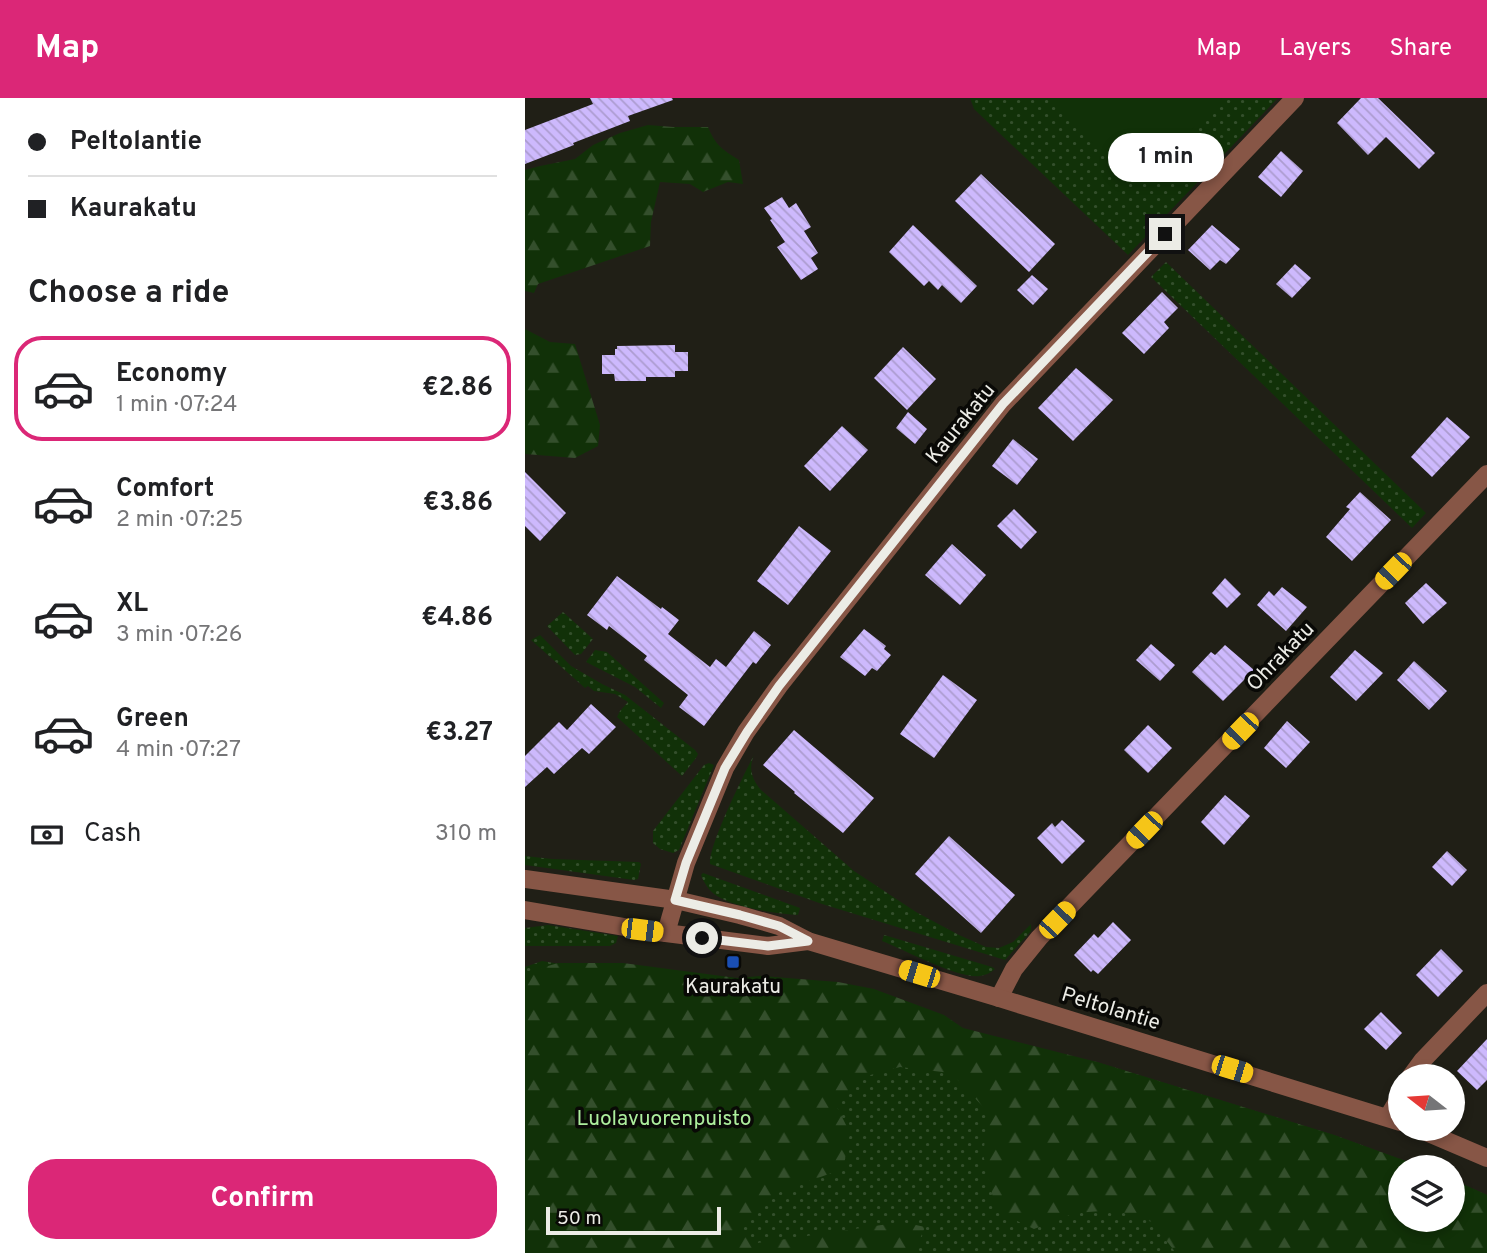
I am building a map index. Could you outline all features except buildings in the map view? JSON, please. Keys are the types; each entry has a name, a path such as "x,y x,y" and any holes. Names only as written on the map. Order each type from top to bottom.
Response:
{"street":[{"name":"Kaurakatu","path":"666,933 686,863 725,768 779,686 1003,404 1295,98"},
{"name":"Ohrakatu","path":"999,998 1014,969 1039,938 1487,474"},
{"name":"Peltolantie","path":"525,879 675,900 740,915 779,926 808,941 1388,1117"},
{"name":"Peltolantie","path":"525,910 768,946 808,941"},
{"path":"1420,1064 1487,993"},
{"path":"1447,1141 1487,1158"}],"green space":[{"path":"970,98 1278,98 1128,255 974,109"},
{"path":"1047,98 1222,98 1137,186"},
{"path":"648,125 708,127 720,146 739,160 743,184 728,182 703,192 690,184 660,182 651,222 650,246 538,284 534,293 525,291 525,170 575,159 593,145"},
{"path":"1166,262 1426,513 1412,528 1151,277"},
{"path":"525,329 550,342 575,344 600,425 598,446 575,458 525,454"},
{"path":"563,612 593,639 581,654 575,655 547,626"},
{"path":"540,635 571,666 625,695 695,750 698,754 696,758 682,776 617,717 628,702 615,694 594,691 588,686 585,688 531,640"},
{"path":"595,650 607,652 664,703 661,708 635,687 586,662"},
{"path":"755,753 752,772 761,790 854,871 916,912 986,947 999,948 1013,942 1031,924 1031,931 1005,960 822,904 710,864 721,826"},
{"path":"704,765 714,765 679,850 673,853 660,849 653,843 653,831"},
{"path":"525,856 641,864 638,879 634,880 525,865"},
{"path":"703,873 800,908 798,915 756,909 725,900 709,889 701,875"},
{"path":"548,925 618,936 616,943 610,946 525,946 525,928"},
{"path":"884,935 995,969 980,976 959,973 882,941"},
{"name":"Luolavuorenpuisto","path":"542,961 743,995 1097,1062 1334,1135 1389,1155 1388,1232 1465,1232 1465,1185 1487,1195 1487,1253 525,1253 525,967"},
{"name":"Luolavuorenpuisto","path":"558,963 623,963 737,978 761,976 838,982 874,989 944,1015 963,1028 1097,1062 1334,1135 1389,1155 1388,1232 1465,1232 1465,1185 1487,1195 1487,1253 1176,1253 1152,1222 1115,1210 1075,1213 1034,1229 996,1211 983,1154 989,1113 951,1073 900,1067 863,1077 835,1103 850,1133 843,1169 781,1191 741,1227 751,1244 902,1222 925,1227 914,1253 525,1253 525,973"}],"place":[{"name":"Kaurakatu","path":"733,962"}],"route":[{"path":"702,938 768,946 808,941 779,926 675,900 686,863 725,768 779,686 1003,404 1165,234"}]}
